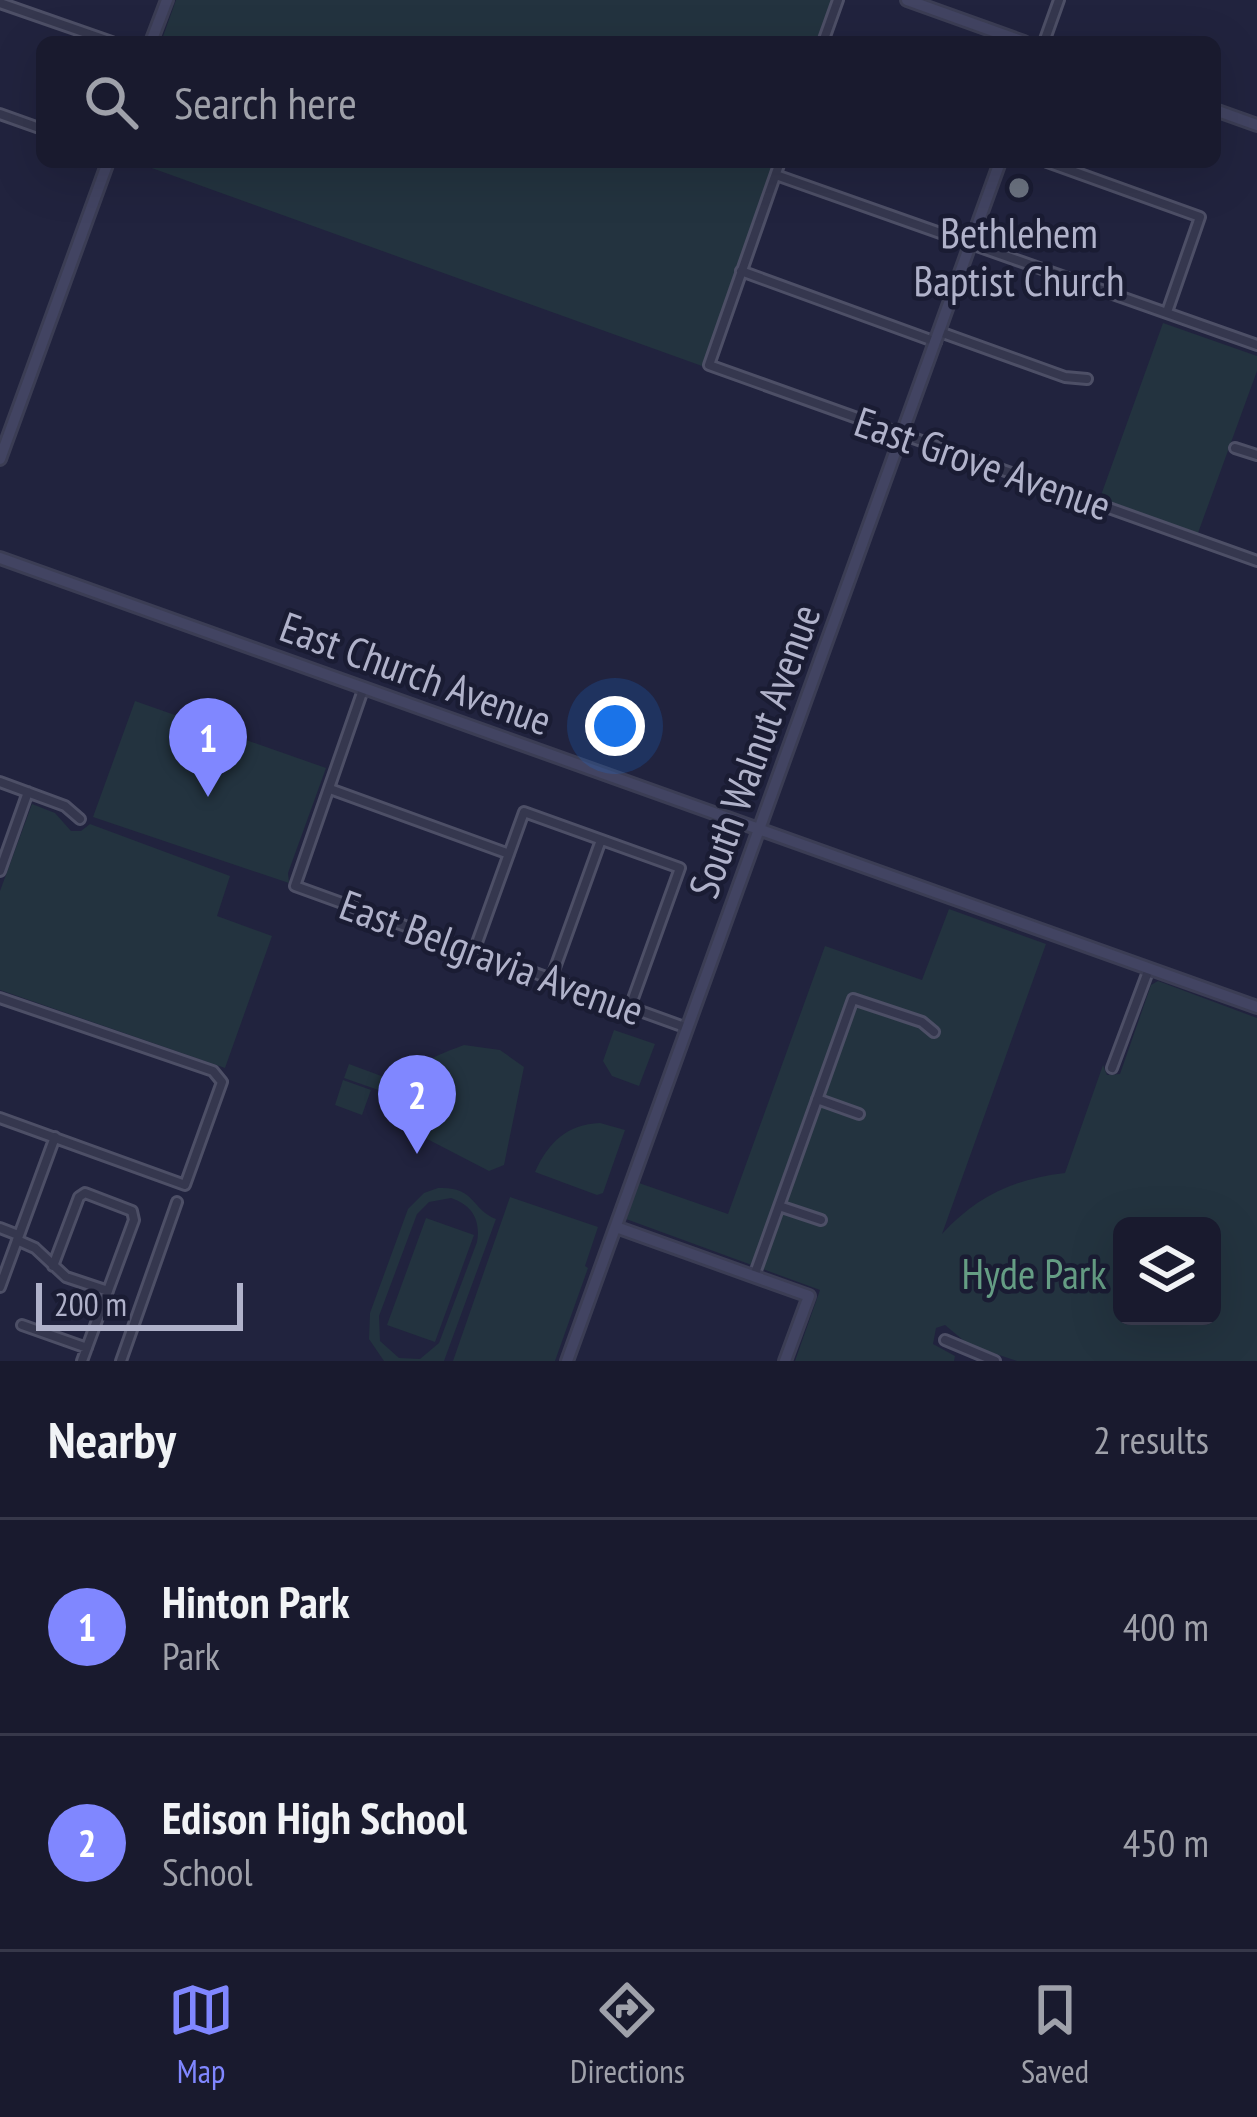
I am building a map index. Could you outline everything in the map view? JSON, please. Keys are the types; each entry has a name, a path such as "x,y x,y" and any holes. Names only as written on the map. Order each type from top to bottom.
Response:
{"street":[{"path":"154,36 167,0"},
{"path":"825,36 838,0"},
{"path":"907,0 1007,36"},
{"path":"1045,36 1059,0"},
{"path":"0,3 95,36"},
{"path":"1221,112 1257,125"},
{"path":"0,114 36,127"},
{"path":"0,459 106,168"},
{"path":"778,168 741,271 1066,377 1088,379"},
{"name":"South Walnut Avenue","path":"567,1361 998,168"},
{"path":"1064,168 1200,217 1167,312"},
{"path":"776,175 1257,345"},
{"name":"East Grove Avenue","path":"741,271 709,365 1257,561"},
{"path":"1235,448 1257,455"},
{"name":"East Church Avenue","path":"0,558 1257,1007"},
{"path":"363,690 329,789 509,854"},
{"path":"0,782 64,806 80,819"},
{"name":"East Belgravia Avenue","path":"329,789 295,886 688,1029"},
{"path":"0,871 28,792"},
{"path":"474,951 524,812 680,868 629,1007"},
{"path":"551,979 602,840"},
{"path":"1112,1068 1149,969"},
{"path":"0,998 221,1077 185,1185 0,1118"},
{"path":"754,1276 853,999 922,1022 934,1032"},
{"path":"817,1099 859,1114"},
{"path":"0,1287 55,1137"},
{"path":"52,1266 79,1197 85,1193 132,1211 134,1220 82,1361"},
{"path":"121,1361 177,1202"},
{"path":"779,1206 820,1220"},
{"path":"616,1227 808,1296 785,1361"},
{"path":"0,1228 35,1248 66,1277 107,1292"},
{"path":"22,1325 87,1348"},
{"path":"945,1340 994,1361"}],"green space":[{"path":"176,0 834,0 821,36 163,36"},
{"path":"152,168 774,168 702,366"},
{"path":"1163,323 1257,356 1257,371 1198,533 1100,498"},
{"path":"135,701 326,768 288,873 289,883 93,817"},
{"path":"32,804 55,813 71,831 90,824 230,876 217,916 272,936 225,1068 0,990 0,891"},
{"name":"Hyde Park","path":"949,909 1046,944 942,1234 969,1209 998,1192 1065,1173 1103,1065 1107,1075 1120,1074 1151,985 1158,981 1257,1018 1257,1361 1017,1361 969,1345 945,1325 936,1328 933,1344 955,1356 954,1361 795,1361 820,1290 626,1219 639,1183 728,1214 825,946 922,980"},
{"path":"614,1030 655,1044 639,1086 612,1076 603,1061"},
{"path":"464,1045 500,1050 524,1067 504,1165 489,1171 404,1127 397,1113 419,1067"},
{"path":"349,1064 392,1080 387,1093 344,1078"},
{"path":"343,1080 371,1090 362,1115 335,1105"},
{"path":"600,1123 625,1130 603,1193 597,1195 535,1172 560,1137"},
{"path":"438,1188 459,1191 496,1219 444,1361 384,1361 369,1339 370,1313 408,1209 424,1193","holes":["458,1201 476,1220 477,1242 439,1343 420,1359 399,1358 380,1341 379,1316 417,1214 429,1202"]},
{"path":"510,1197 598,1227 588,1268 555,1361 453,1361"},
{"path":"426,1218 474,1235 435,1342 387,1325"}],"place":[{"name":"Bethlehem Baptist Church","path":"1019,188"},
{"name":"Hinton Park","path":"208,797"},
{"name":"Edison High School","path":"417,1154"}]}
